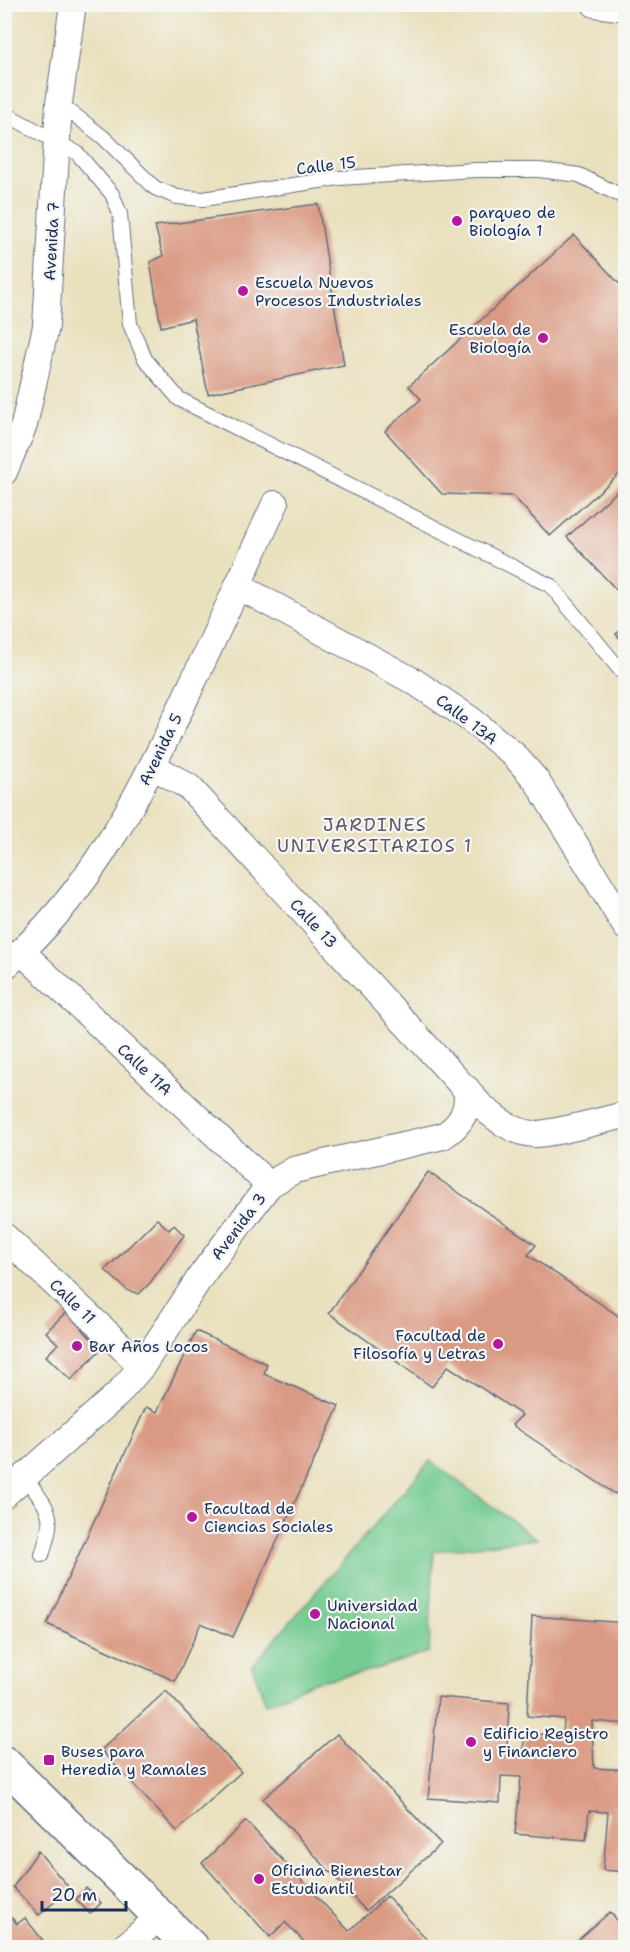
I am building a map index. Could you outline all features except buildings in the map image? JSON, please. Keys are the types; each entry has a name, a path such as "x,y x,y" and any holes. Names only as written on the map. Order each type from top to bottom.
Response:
{"main road":[{"path":"4,1763 192,1947"}],"street":[{"name":"Avenida 7","path":"4,472 24,425 46,326 59,103 73,4"},
{"path":"595,4 626,8"},
{"name":"Avenida 5","path":"13,960 74,896 121,825 153,766 275,504"},
{"name":"Calle 13A","path":"238,586 415,682 470,719 513,754 536,780 626,927"},
{"name":"Calle 13","path":"153,766 189,787 467,1089"},
{"name":"Calle 11A","path":"13,960 269,1185"},
{"path":"467,1089 498,1120 516,1129 534,1134 626,1115"},
{"name":"Avenida 3","path":"4,1495 118,1394 142,1366 202,1273 269,1185 294,1170 443,1136 456,1128 464,1116 467,1089"},
{"name":"Calle 11","path":"4,1236 142,1366"},
{"path":"123,1947 161,1916"}],"lane":[{"name":"Calle 15","path":"59,103 103,137 155,188 177,197 203,199 339,178 476,170 539,170 579,175 626,198"},
{"path":"4,113 77,153 112,194 120,214 130,324 145,359 179,399 551,586 626,677"},
{"path":"26,1476 50,1516 50,1528 42,1555"}],"green space":[{"path":"430,1461 537,1539 434,1551 429,1652 369,1671 314,1682 266,1704 252,1666"}],"place":[{"name":"parqueo de Biología 1","path":"457,221"},
{"name":"Escuela Nuevos Procesos Industriales","path":"243,291"},
{"name":"Escuela de Biología","path":"543,338"},
{"name":"Facultad de Filosofía y Letras","path":"498,1344"},
{"name":"Bar Años Locos","path":"77,1346"},
{"name":"Facultad de Ciencias Sociales","path":"192,1517"},
{"name":"Universidad Nacional","path":"315,1614"},
{"name":"Edificio Registro y Financiero","path":"471,1742"},
{"name":"Buses para Heredia y Ramales","path":"49,1760"},
{"name":"Oficina Bienestar Estudiantil","path":"259,1879"}],"district":[{"name":"JARDINES UNIVERSITARIOS 1","path":"375,835"}]}
